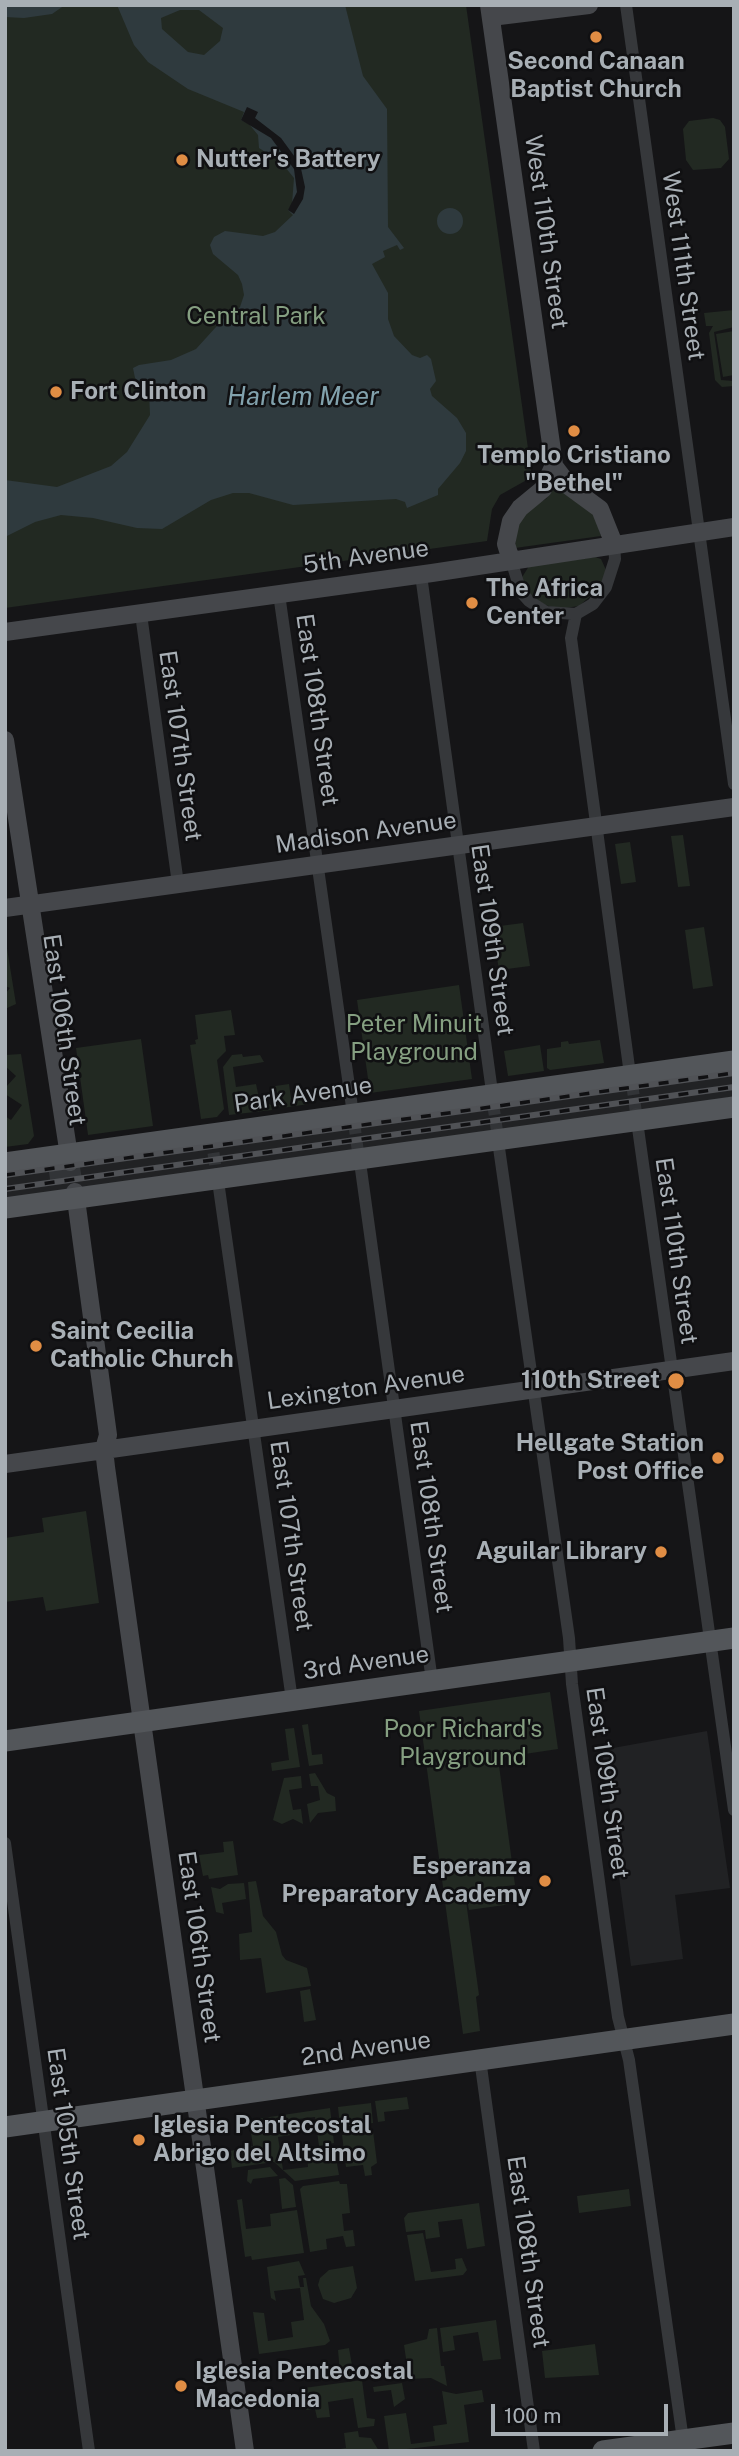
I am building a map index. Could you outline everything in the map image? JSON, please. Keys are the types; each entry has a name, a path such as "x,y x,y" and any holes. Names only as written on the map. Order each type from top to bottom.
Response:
{"main road":[{"path":"490,11 589,5"},
{"name":"West 110th Street","path":"490,11 554,466"},
{"path":"511,560 506,544 511,521 520,508 543,489 554,466 570,486 600,509 614,544"},
{"name":"5th Avenue","path":"5,632 421,575 734,527"},
{"name":"East 106th Street","path":"5,740 29,905 35,923 63,1159"},
{"name":"Madison Avenue","path":"5,908 734,807"},
{"name":"Park Avenue","path":"5,1163 63,1159 631,1080 734,1061"},
{"path":"5,1208 68,1196 497,1135 636,1116 734,1107"},
{"name":"East 106th Street","path":"68,1196 96,1436 104,1449 245,2451"},
{"name":"Lexington Avenue","path":"5,1464 734,1361"},
{"name":"3rd Avenue","path":"5,1741 734,1638"},
{"name":"2nd Avenue","path":"5,2127 734,2024"},
{"path":"603,2451 734,2433"}],"street":[{"name":"West 111th Street","path":"626,5 734,784"},
{"path":"511,560 521,592 529,601 546,612 576,614 593,604 607,587 615,559 614,544"},
{"name":"East 109th Street","path":"421,575 493,1099"},
{"name":"East 108th Street","path":"279,594 353,1118"},
{"name":"East 107th Street","path":"141,614 178,884"},
{"path":"576,614 572,638 631,1080"},
{"name":"East 110th Street","path":"636,1116 734,1810"},
{"name":"East 109th Street","path":"497,1135 534,1390 602,1907 683,2440"},
{"name":"East 108th Street","path":"359,1155 432,1681"},
{"name":"East 107th Street","path":"217,1175 292,1700"},
{"name":"East 105th Street","path":"5,1843 89,2451"},
{"name":"East 108th Street","path":"480,2059 534,2451"}],"shaded area":[{"path":"734,1068 734,1097 5,1201 5,1170"},
{"path":"707,1731 730,1888 675,1895 683,1959 631,1966 602,1750"}],"green space":[{"name":"Central Park","path":"5,5 466,5 532,477 500,495 492,509 487,541 5,608"},
{"path":"713,118 720,120 725,127 729,159 721,168 693,170 686,160 683,129 689,121"},
{"path":"734,310 734,327 714,332 721,380 734,381 734,386 722,387 715,380 709,333 713,326 706,326 704,313"},
{"path":"734,331 734,375 723,377 716,334"},
{"path":"558,483 595,515 601,536 515,548 516,526 532,506 546,499"},
{"path":"595,557 601,559 606,570 602,586 579,606 559,609 545,605 526,592 521,579 529,566"},
{"path":"683,835 690,886 678,887 671,836"},
{"path":"630,842 636,882 621,884 615,844"},
{"path":"523,923 530,966 499,970 492,927"},
{"path":"704,927 713,986 693,989 685,930"},
{"path":"5,936 16,1004 5,1009 5,994 10,988 5,986"},
{"name":"Peter Minuit Playground","path":"459,985 472,1079 370,1093 357,1000"},
{"path":"231,1010 235,1035 224,1036 226,1051 217,1060 224,1109 217,1117 201,1119 190,1045 196,1044 195,1040 198,1039 195,1015"},
{"path":"141,1039 153,1126 88,1135 76,1048"},
{"path":"600,1040 604,1063 550,1070 547,1068 547,1049 561,1047 561,1042 568,1041 569,1044"},
{"path":"540,1045 544,1071 508,1076 504,1051"},
{"path":"21,1054 34,1136 28,1144 5,1147 5,1116 11,1120 22,1105 5,1094 5,1088 16,1076 5,1066 5,1055"},
{"path":"242,1054 243,1057 260,1055 264,1062 233,1067 236,1087 256,1084 259,1098 271,1105 272,1110 229,1115 223,1067 232,1055"},
{"path":"289,1084 291,1098 308,1096 309,1104 282,1108 275,1104 275,1086"},
{"path":"86,1511 99,1603 46,1611 43,1597 5,1602 5,1538 44,1532 42,1518"},
{"name":"Poor Richard's Playground","path":"550,1692 558,1749 498,1758 515,1885 468,1891 465,1894 479,1995 476,1997 480,2031 463,2034 419,1711"},
{"path":"308,1724 312,1755 322,1754 323,1764 309,1766 302,1725"},
{"path":"294,1728 300,1767 272,1771 271,1763 289,1760 285,1729"},
{"path":"315,1773 327,1793 335,1797 336,1811 318,1813 310,1823 307,1804 320,1800 318,1786 311,1786 309,1774"},
{"path":"301,1776 302,1788 289,1790 293,1810 301,1809 303,1824 293,1819 282,1824 273,1820 284,1778"},
{"path":"233,1841 238,1875 209,1879 208,1875 203,1876 199,1855 224,1852 223,1842"},
{"path":"256,1881 263,1916 276,1932 282,1955 286,1960 307,1968 311,1986 266,1993 261,1958 240,1960 239,1934 252,1932 248,1882"},
{"path":"244,1883 246,1899 222,1903 224,1914 216,1912 211,1887 220,1889 228,1884"},
{"path":"516,1887 519,1903 469,1910 466,1894"},
{"path":"310,1989 316,2020 304,2022 300,1991"},
{"path":"407,2097 409,2109 384,2112 385,2121 378,2122 375,2101"},
{"path":"371,2103 373,2123 340,2127 338,2107"},
{"path":"330,2108 334,2143 319,2146 315,2117 289,2120 291,2135 278,2137 283,2170 308,2167 307,2156 335,2152 339,2175 295,2181 274,2162 232,2168 230,2151 253,2146 249,2120"},
{"path":"373,2131 377,2163 371,2167 372,2175 365,2176 363,2165 346,2167 342,2135"},
{"path":"270,2167 278,2176 253,2179 251,2184 247,2181 248,2170"},
{"path":"285,2178 293,2185 296,2207 282,2209 279,2179"},
{"path":"339,2181 340,2184 347,2184 350,2213 342,2214 344,2231 353,2230 355,2246 346,2247 343,2236 326,2239 327,2249 310,2252 300,2189 303,2186"},
{"path":"629,2189 631,2206 579,2213 577,2196"},
{"path":"242,2199 246,2229 271,2226 270,2214 297,2210 304,2253 252,2260 251,2256 245,2257 237,2200"},
{"path":"479,2203 485,2246 467,2249 462,2219 438,2222 440,2237 426,2239 425,2230 406,2232 404,2218 408,2213"},
{"path":"423,2233 431,2272 456,2269 455,2259 462,2258 467,2270 463,2275 415,2281 407,2235"},
{"path":"299,2261 305,2275 298,2276 300,2287 304,2287 303,2278 306,2278 311,2306 324,2324 330,2341 325,2345 259,2354 253,2312 264,2313 268,2341 293,2337 291,2322 304,2320 300,2288 274,2291 276,2301 271,2298 267,2267"},
{"path":"353,2266 357,2288 351,2298 334,2303 323,2299 318,2285 320,2278 329,2270"},
{"path":"496,2320 501,2359 483,2361 478,2332 453,2336 455,2350 443,2352 440,2328"},
{"path":"437,2328 441,2366 444,2366 447,2386 431,2378 409,2379 404,2345 427,2339 429,2329"},
{"path":"595,2344 599,2375 545,2378 542,2351"},
{"path":"349,2348 353,2371 362,2370 361,2375 344,2377 340,2373 338,2350"},
{"path":"362,2380 367,2418 375,2419 374,2426 358,2428 353,2398 328,2402 330,2417 317,2418 315,2409 306,2410 304,2388"},
{"path":"402,2383 405,2399 394,2407 391,2390 374,2392 373,2387"},
{"path":"482,2390 484,2402 464,2405 469,2442 389,2451 384,2416 406,2413 411,2444 435,2441 433,2426 447,2424 442,2391 456,2394"},
{"path":"358,2431 359,2437 371,2438 379,2451 329,2451 346,2448 344,2433"}],"water":[{"path":"5,5 65,5 52,14 24,18 5,17"},
{"name":"Harlem Meer","path":"117,5 345,5 363,76 387,109 388,227 404,248 400,250 397,245 383,251 385,257 372,264 388,293 388,319 394,336 412,355 420,358 427,355 431,359 436,381 430,389 432,396 457,418 466,433 466,451 460,463 438,489 438,495 407,508 405,502 396,499 293,505 249,493 233,493 211,500 162,529 137,528 93,518 61,515 35,522 5,537 5,480 57,487 111,466 127,452 150,415 149,391 135,378 133,368 171,360 196,349 226,316 231,316 240,307 244,295 242,284 238,275 213,254 210,245 214,237 225,231 263,236 275,232 293,215 288,210 292,204 294,178 281,162 259,148 258,135 249,124 241,120 244,112 188,89 148,62 134,45","holes":["180,10 199,10 223,28 220,41 204,55 188,52 162,29 161,18"]},
{"path":"450,208 459,212 463,221 459,230 450,234 441,230 437,221 441,212"}],"pier":[{"path":"247,107 258,112 255,118 281,138 300,164 305,187 303,199 294,214 288,210 297,192 294,169 271,138 241,120"}],"tunnel":[{"path":"632,1083 636,1113"},
{"path":"493,1103 497,1131"},
{"path":"354,1122 358,1152"},
{"path":"211,1135 216,1171"},
{"path":"70,1162 75,1192"},
{"path":"57,1164 61,1194"}],"railway":[{"path":"5,1175 734,1073"},
{"path":"5,1189 734,1087"}],"place":[{"name":"Second Canaan Baptist Church","path":"596,37"},
{"name":"Nutter's Battery","path":"182,160"},
{"name":"Fort Clinton","path":"56,392"},
{"name":"Templo Cristiano \"Bethel\"","path":"574,431"},
{"name":"The Africa Center","path":"472,603"},
{"name":"Saint Cecilia Catholic Church","path":"36,1346"},
{"name":"110th Street","path":"676,1381"},
{"name":"Hellgate Station Post Office","path":"718,1458"},
{"name":"Aguilar Library","path":"661,1552"},
{"name":"Esperanza Preparatory Academy","path":"545,1881"},
{"name":"Iglesia Pentecostal Abrigo del Altsimo","path":"139,2140"},
{"name":"Iglesia Pentecostal Macedonia","path":"181,2386"}]}
